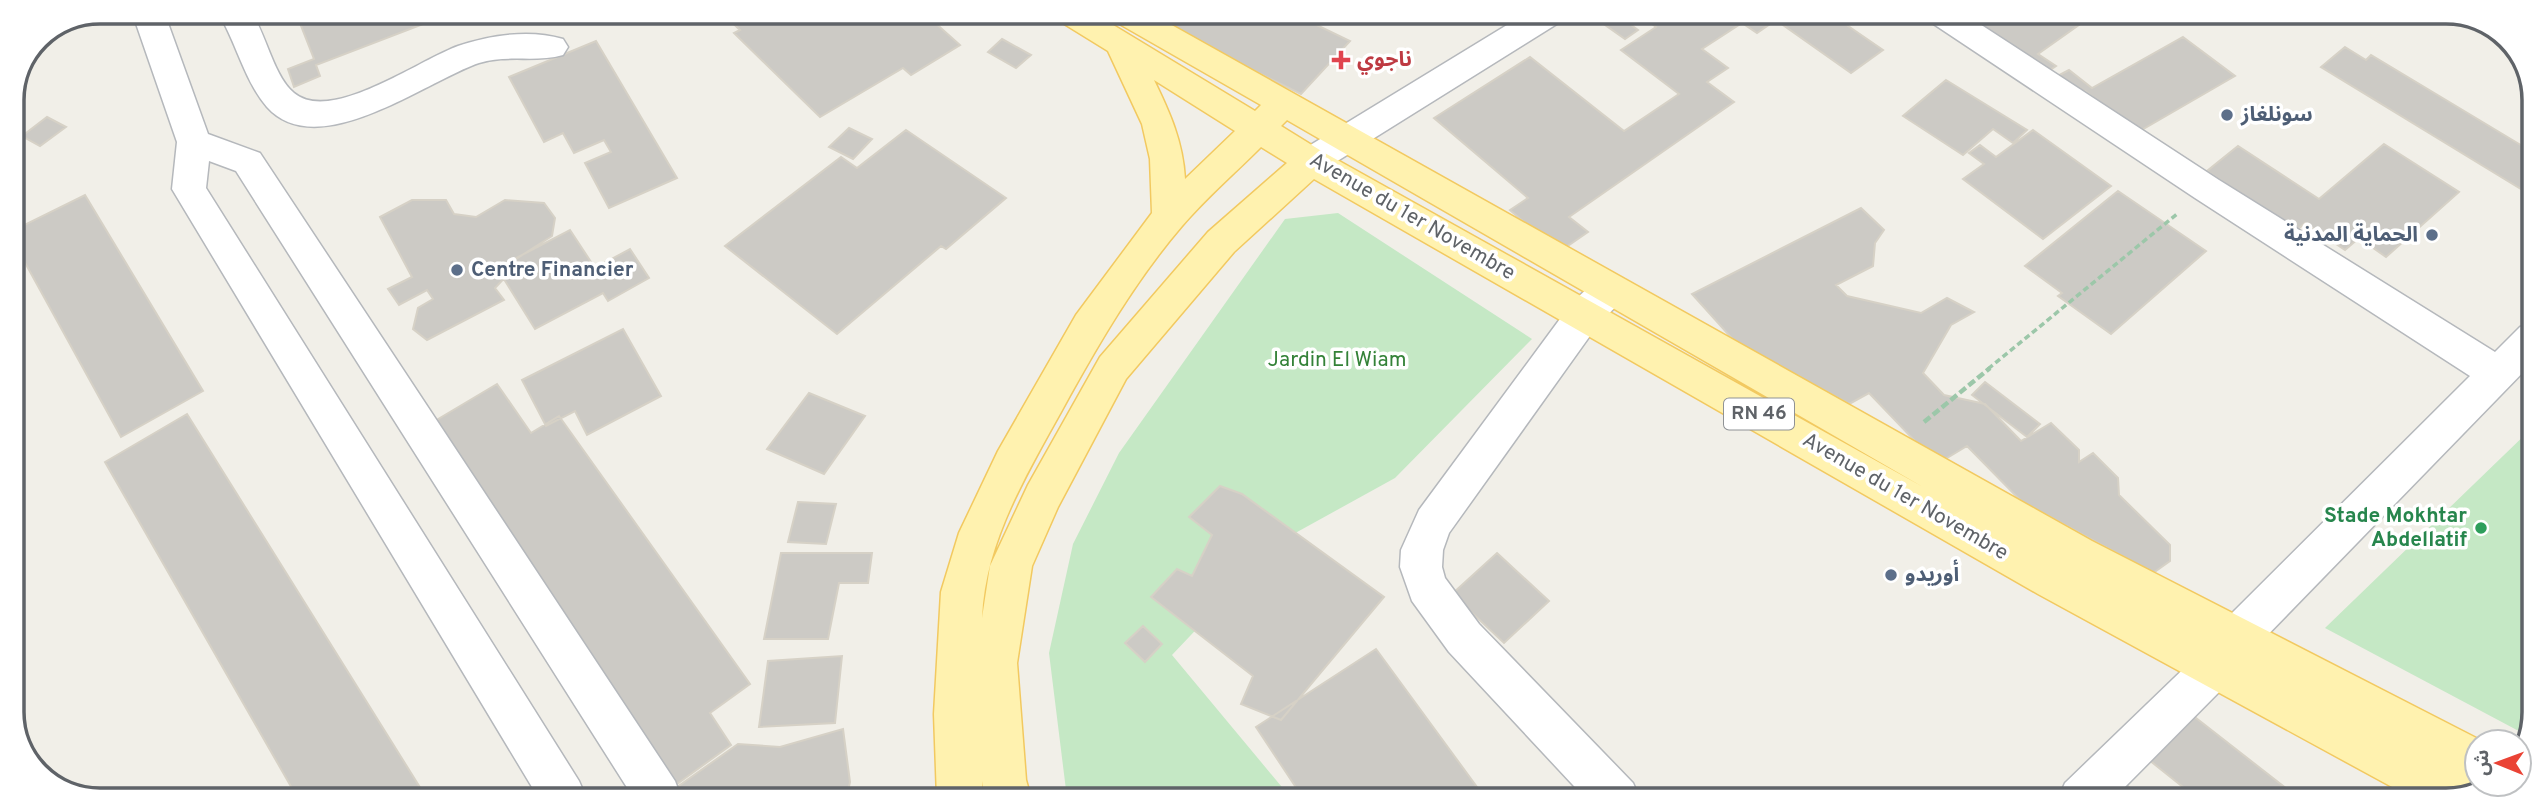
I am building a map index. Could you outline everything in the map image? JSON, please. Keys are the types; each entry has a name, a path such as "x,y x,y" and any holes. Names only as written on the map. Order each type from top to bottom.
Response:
{"main road":[{"name":"Avenue du 1er Novembre","path":"1124,29 1271,116 1345,139 1597,302 2053,581 2226,652 2463,756"},
{"path":"1124,29 1159,124 1167,159 1170,216"},
{"name":"Avenue du 1er Novembre","path":"1271,116 1311,161 1893,448 2077,554 2442,788"},
{"path":"960,788 956,714 962,592 979,533 1012,463 1089,326 1170,216 1271,116"},
{"path":"1007,788 996,663 1011,566 1042,498 1113,368 1221,242 1311,161"}],"street":[{"path":"152,24 194,142 189,189 557,788"},
{"path":"242,24 280,100 299,114 326,116 350,109 468,55 512,44 552,47"},
{"path":"1311,161 1533,24"},
{"path":"1957,24 2207,189 2498,374"},
{"path":"194,142 248,162 653,788"},
{"path":"1597,302 1433,523 1422,550 1422,567 1427,587 1464,638 1607,788"},
{"path":"2092,788 2522,349"}],"path":[{"path":"1893,448 2207,189"}],"green space":[{"name":"Jardin El Wiam","path":"1338,213 1532,339 1395,478 1279,542 1172,655 1283,788 1066,788 1049,653 1073,544 1119,453 1285,219"},
{"name":"Stade Mokhtar Abdellatif","path":"2522,438 2522,721 2521,728 2513,728 2325,628"}],"building":[{"path":"300,24 423,24 316,65 320,76 294,87 288,69 314,59"},
{"path":"734,24 936,24 960,45 911,75 903,68 820,117 734,33 740,30"},
{"path":"1160,24 1315,24 1350,41 1301,94"},
{"path":"1604,24 1630,24 1638,30 1625,39"},
{"path":"1652,24 1740,24 1702,49 1728,68 1707,82 1734,102 1569,217 1588,232 1559,252 1510,210 1528,198 1434,118 1530,57 1624,131 1679,94 1621,50 1656,27"},
{"path":"1744,24 1770,24 1757,33"},
{"path":"1782,24 1845,24 1883,50 1851,73"},
{"path":"1963,24 2080,24 2038,54 2056,66 2040,77"},
{"path":"2183,37 2235,76 2138,132 2085,91 2070,99 2048,81 2069,70 2092,88"},
{"path":"1002,39 1031,55 1016,68 988,52"},
{"path":"596,41 677,178 609,208 585,163 611,152 604,140 574,153 563,133 544,142 509,77"},
{"path":"2345,47 2366,60 2371,55 2522,146 2522,190 2321,67"},
{"path":"1946,80 2027,130 2013,143 1993,129 1963,155 1903,116"},
{"path":"47,117 66,127 40,146 24,137"},
{"path":"849,128 872,139 853,159 829,147"},
{"path":"906,130 1006,198 946,249 941,246 837,334 725,246 841,157 857,168"},
{"path":"2033,130 2111,186 2043,239 1963,179 1984,164 1969,153 1980,145 1996,157"},
{"path":"2384,144 2459,192 2386,257 2359,238 2345,250 2305,223 2296,231 2207,171 2238,146 2319,199"},
{"path":"2118,191 2206,251 2111,334 2058,296 2062,293 2025,266"},
{"path":"85,195 203,391 121,437 24,261 24,225"},
{"name":"Centre Financier","path":"412,200 446,200 454,214 476,217 505,200 544,203 555,218 552,236 505,266 509,273 495,288 504,300 427,340 413,329 418,308 433,299 427,290 399,305 388,289 412,277 380,217"},
{"path":"1861,208 1884,230 1875,243 1873,266 1836,285 1847,296 1921,313 1947,298 1974,312 1951,325 1923,373 1944,395 1985,404 2021,441 2051,423 2079,450 2079,462 2093,453 2118,478 2119,495 2170,545 2170,561 2153,573 2039,511 2028,508 1967,446 1937,464 1869,393 1849,404 1737,344 1692,294"},
{"path":"570,230 595,268 630,249 649,278 608,301 603,293 535,329 497,268"},
{"path":"623,329 661,396 587,435 575,411 546,426 522,380"},
{"path":"1985,382 2040,424 2027,437 1972,395"},
{"path":"497,384 531,433 559,416 750,684 710,713 731,745 671,788 639,788 413,434"},
{"path":"809,393 865,416 824,474 767,449"},
{"path":"187,414 420,788 292,788 105,462"},
{"path":"1220,486 1242,494 1384,597 1281,720 1241,704 1253,676 1151,597 1177,569 1192,576 1212,535 1189,517"},
{"path":"798,502 836,504 826,544 788,542"},
{"path":"781,553 872,553 868,583 839,583 828,639 764,639"},
{"path":"1497,553 1549,601 1504,643 1452,594"},
{"path":"1143,626 1162,644 1145,662 1125,643"},
{"path":"1376,649 1478,788 1296,788 1256,727"},
{"path":"842,656 835,723 759,727 768,661"},
{"path":"2173,700 2286,788 2184,788 2134,748"},
{"path":"843,729 849,788 676,788 738,744 780,747"},
{"path":"2118,777 2130,788 2107,788"}],"place":[{"name":"ناجوي","path":"1341,60"},
{"name":"سونلغاز","path":"2227,115"},
{"name":"الحماية المدنية","path":"2432,235"},
{"name":"Centre Financier","path":"457,270"},
{"name":"Stade Mokhtar Abdellatif","path":"2481,528"},
{"name":"أوريدو","path":"1891,575"}]}
